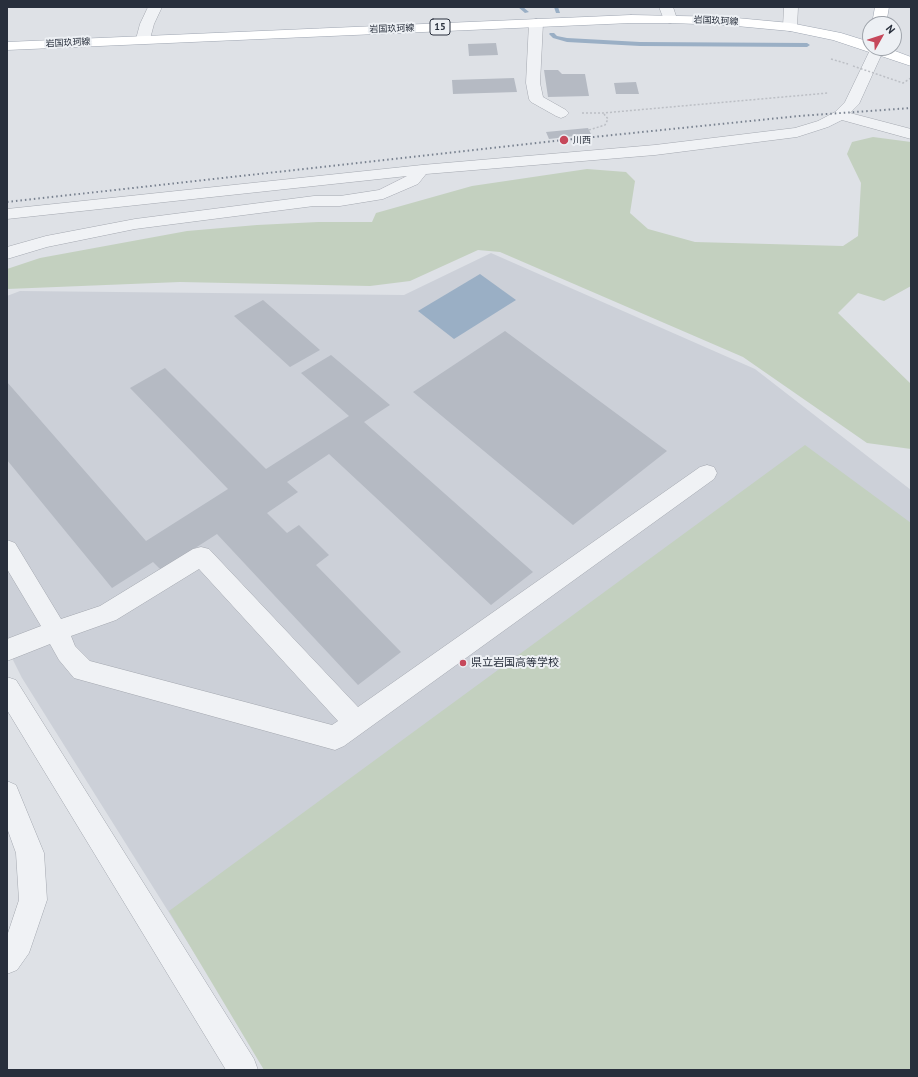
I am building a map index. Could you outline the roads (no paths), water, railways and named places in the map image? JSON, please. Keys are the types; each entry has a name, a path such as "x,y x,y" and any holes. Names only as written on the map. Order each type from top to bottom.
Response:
{"main road":[{"name":"岩国玖珂線","path":"7,46 536,23 668,13 726,21 790,27 836,36 862,44"},
{"name":"岩国玖珂線","path":"895,56 911,62"}],"street":[{"path":"143,39 147,24 155,7"},
{"path":"790,27 791,7"},
{"path":"536,23 533,83 536,99 561,113"},
{"path":"7,214 422,170 656,150 797,132 823,124 840,115 851,104 860,87 871,56"},
{"path":"840,115 911,134"},
{"path":"7,253 46,242 135,224 314,201 340,201 383,194 412,181 422,170"},
{"path":"7,549 56,631 67,653 83,670 335,738 707,473"},
{"path":"7,650 108,613 201,556 356,723"},
{"path":"7,688 243,1070"},
{"path":"7,794 30,853 33,900 19,943 7,960"}],"water":[{"path":"480,274 516,300 454,339 418,311"}],"waterway":[{"path":"520,7 527,12"},
{"path":"556,7 558,12"},
{"path":"552,34 555,37 567,40 640,44 807,45"}],"railway":[{"path":"7,202 564,140 799,116 911,108"}],"place":[{"name":"川西","path":"564,140"},
{"name":"県立岩国高等学校","path":"463,663"}]}
